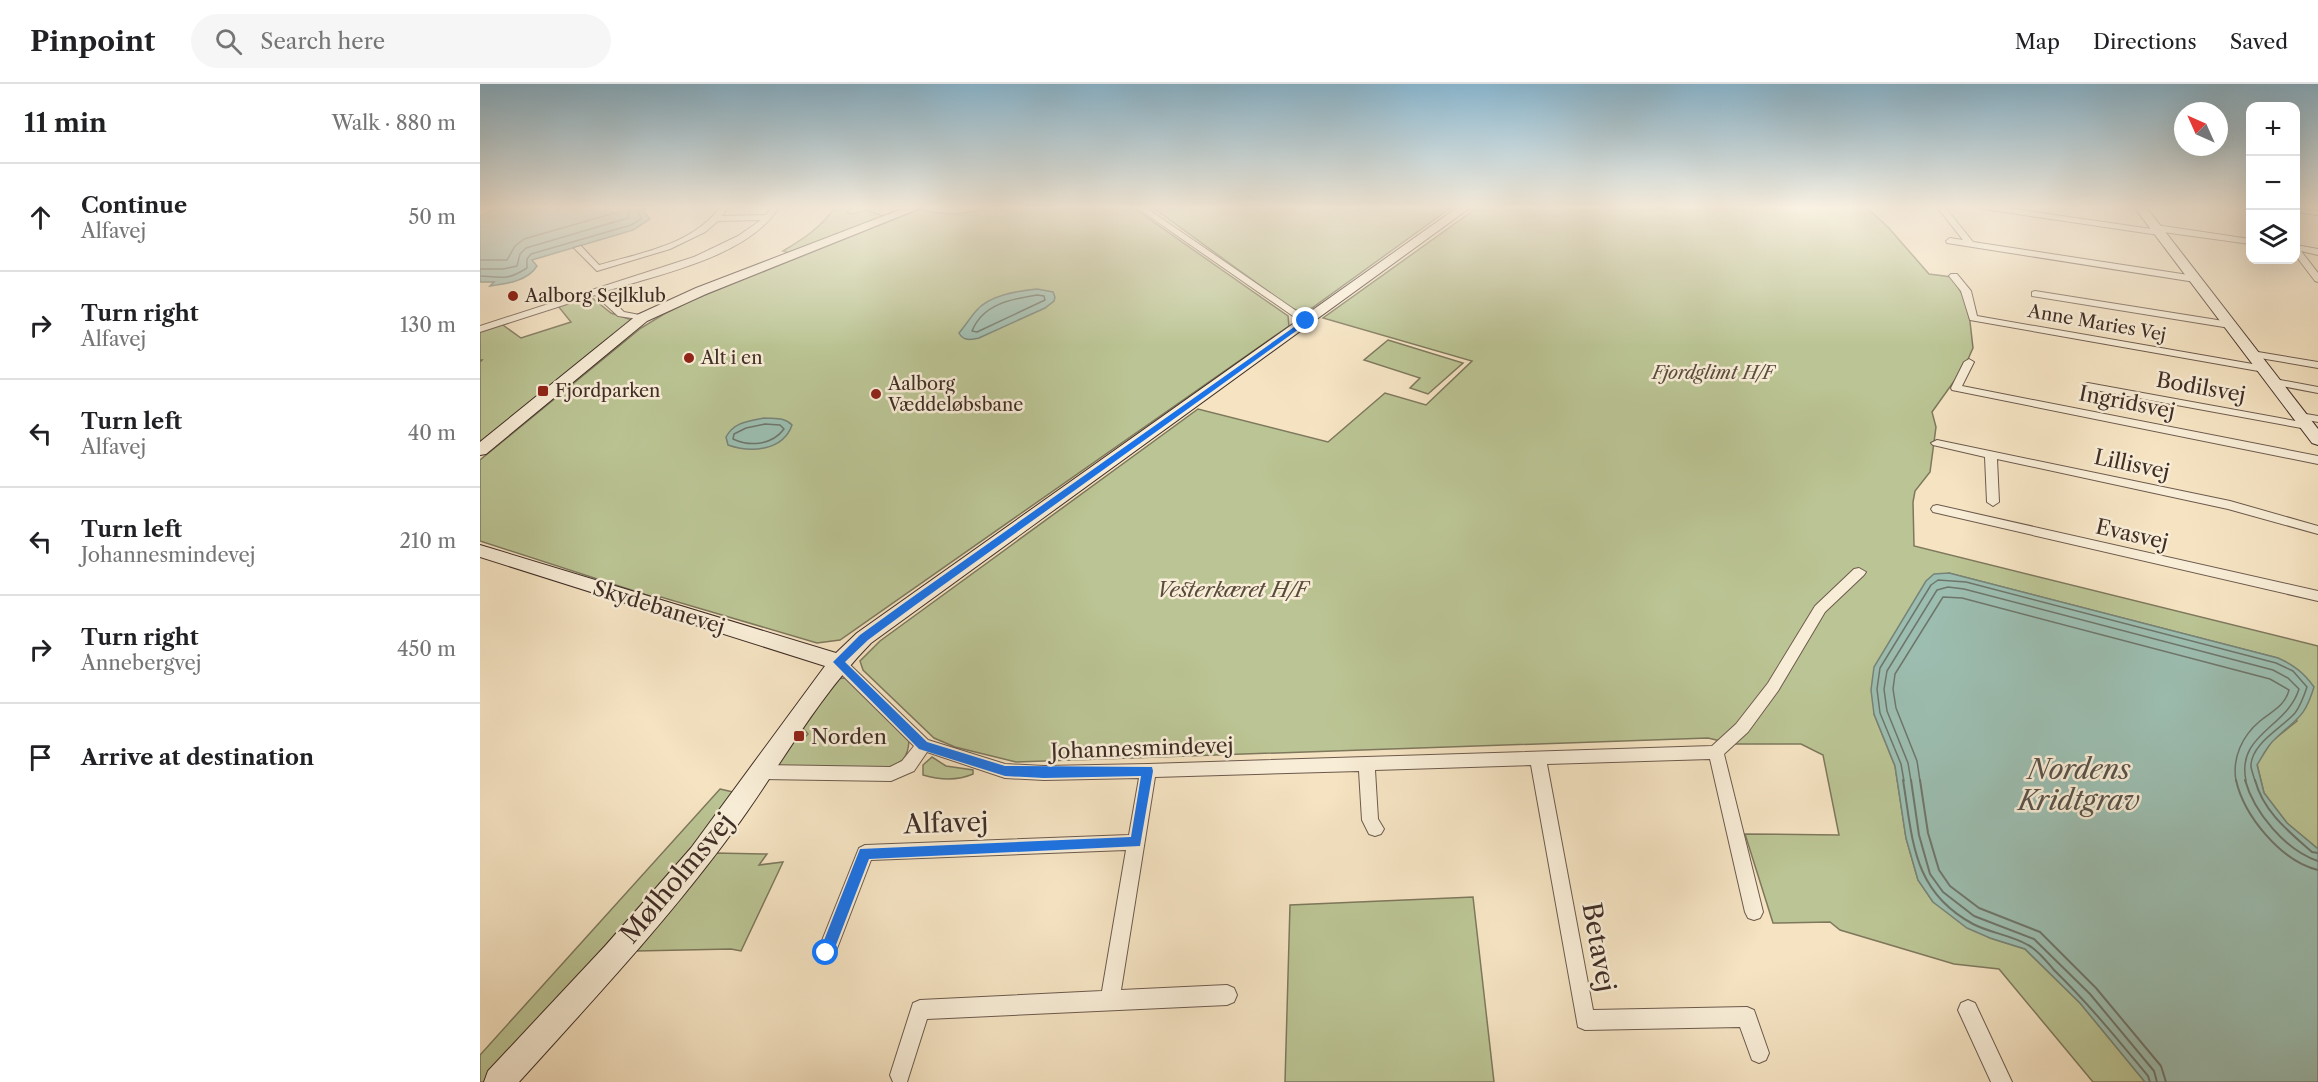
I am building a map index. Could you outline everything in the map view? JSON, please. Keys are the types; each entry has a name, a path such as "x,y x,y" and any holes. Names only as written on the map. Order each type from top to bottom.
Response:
{"street":[{"path":"583,254 597,268 646,254 670,269"},
{"path":"480,329 670,269 709,254"},
{"path":"480,450 642,318 701,291 797,254"},
{"path":"1208,254 1306,321"},
{"name":"Mølholmsvej","path":"499,1082 690,869 728,820 812,694 838,662 864,638 1400,254"},
{"path":"2032,254 2194,279"},
{"path":"2175,254 2274,382 2308,420 2318,440"},
{"path":"2300,256 2318,279"},
{"name":"Anne Maries Vej","path":"1954,276 1966,291 1973,318 2264,369"},
{"path":"597,292 615,310 642,318"},
{"path":"2035,294 2230,325"},
{"path":"2252,354 2318,365"},
{"name":"Ingridsvej","path":"1969,362 1956,388 2318,460"},
{"path":"2274,382 2318,390"},
{"name":"Bodilsvej","path":"2088,386 2308,420"},
{"name":"Lillisvej","path":"1937,443 2230,505 2318,530"},
{"path":"1991,455 1993,502"},
{"name":"Evasvej","path":"1937,509 2318,596"},
{"name":"Skydebanevej","path":"480,551 838,662"},
{"path":"1754,912 1716,752 1742,728 1773,687 1820,609 1858,572"},
{"name":"Johannesmindevej","path":"838,662 923,745 1005,771 1044,773 1148,771 1716,752"},
{"path":"760,772 891,774 908,766 923,745"},
{"name":"Betavej","path":"1538,757 1585,1020 1748,1017 1759,1053"},
{"path":"1367,763 1370,820 1375,829"},
{"path":"1110,1001 1148,771"},
{"name":"Alfavej","path":"826,953 865,853 1136,842"},
{"path":"900,1075 920,1010 1227,995"},
{"path":"1968,1010 2002,1082"}],"green space":[{"name":"Aalborg Væddeløbsbane","path":"809,254 1199,254 1288,316 1289,326 840,640 817,643 661,597 659,599 480,541 480,460 641,328 690,301"},
{"path":"1216,254 1387,254 1312,308 1301,312 1291,308"},
{"path":"1413,254 1911,254 1929,274 1952,277 1968,304 1973,348 1965,366 1932,412 1936,427 1930,472 1915,491 1913,502 1914,546 2318,646 2318,849 2287,823 2264,793 2257,764 2272,741 2297,721 2278,658 1949,573 1874,714 1895,766 1906,838 1918,880 1933,902 1990,938 2025,949 2080,1003 2145,1082 2093,1082 1999,969 1954,964 1840,930 1830,922 1773,923 1745,834 1839,835 1823,755 1801,744 1733,744 1708,738 1016,762 955,747 934,738 863,670 860,661 880,641 1198,409 1328,442 1385,393 1426,405 1472,361 1323,318"},
{"path":"591,297 611,313 632,320 480,442 480,362 482,360 480,360 480,331 500,323 521,338 571,322 558,306"},
{"path":"1388,340 1463,363 1428,394 1410,388 1420,378 1364,360"},
{"path":"837,679 849,679 909,741 903,759 887,769 776,767 794,740 804,738 808,734 802,727"},
{"path":"932,757 946,766 973,770 973,774 948,779 923,775 923,765"},
{"path":"720,789 733,792 698,840 485,1082 480,1082 480,1055"},
{"path":"714,853 767,854 759,865 783,862 741,951 731,949 637,951"},
{"path":"1473,897 1494,1082 1285,1082 1290,905"}],"water":[{"path":"480,254 554,254 532,260 537,266 528,275 516,281 490,286 494,282 480,282"},
{"path":"1037,289 1053,292 1054,301 1045,308 979,338 965,339 959,333 976,311 988,301 1013,293"},
{"path":"764,418 783,420 792,425 788,434 781,440 765,448 746,449 728,445 726,437 733,428 742,423"},
{"name":"Nordens Kridtgrav","path":"1949,573 2278,658 2298,670 2314,687 2303,712 2271,742 2257,765 2264,793 2287,823 2318,849 2318,1082 2145,1082 2080,1003 2025,949 1967,928 1933,902 1918,880 1906,838 1895,766 1874,714 1871,690 1874,667 1926,581 1934,574"}],"place":[{"name":"Aalborg Sejlklub","path":"513,296"},
{"name":"Alt i en","path":"689,358"},
{"name":"Fjordparken","path":"543,391"},
{"name":"Aalborg Væddeløbsbane","path":"876,394"},
{"name":"Norden","path":"799,736"}],"route":[{"path":"826,953 865,853 1136,842 1148,771 1044,773 1005,771 980,765 923,745 845,666 838,662 864,638 910,604 1306,321"}],"park label":[{"name":"Fjordglimt H/F","path":"1713,373"},
{"name":"Vesterkæret H/F","path":"1232,589"}]}
